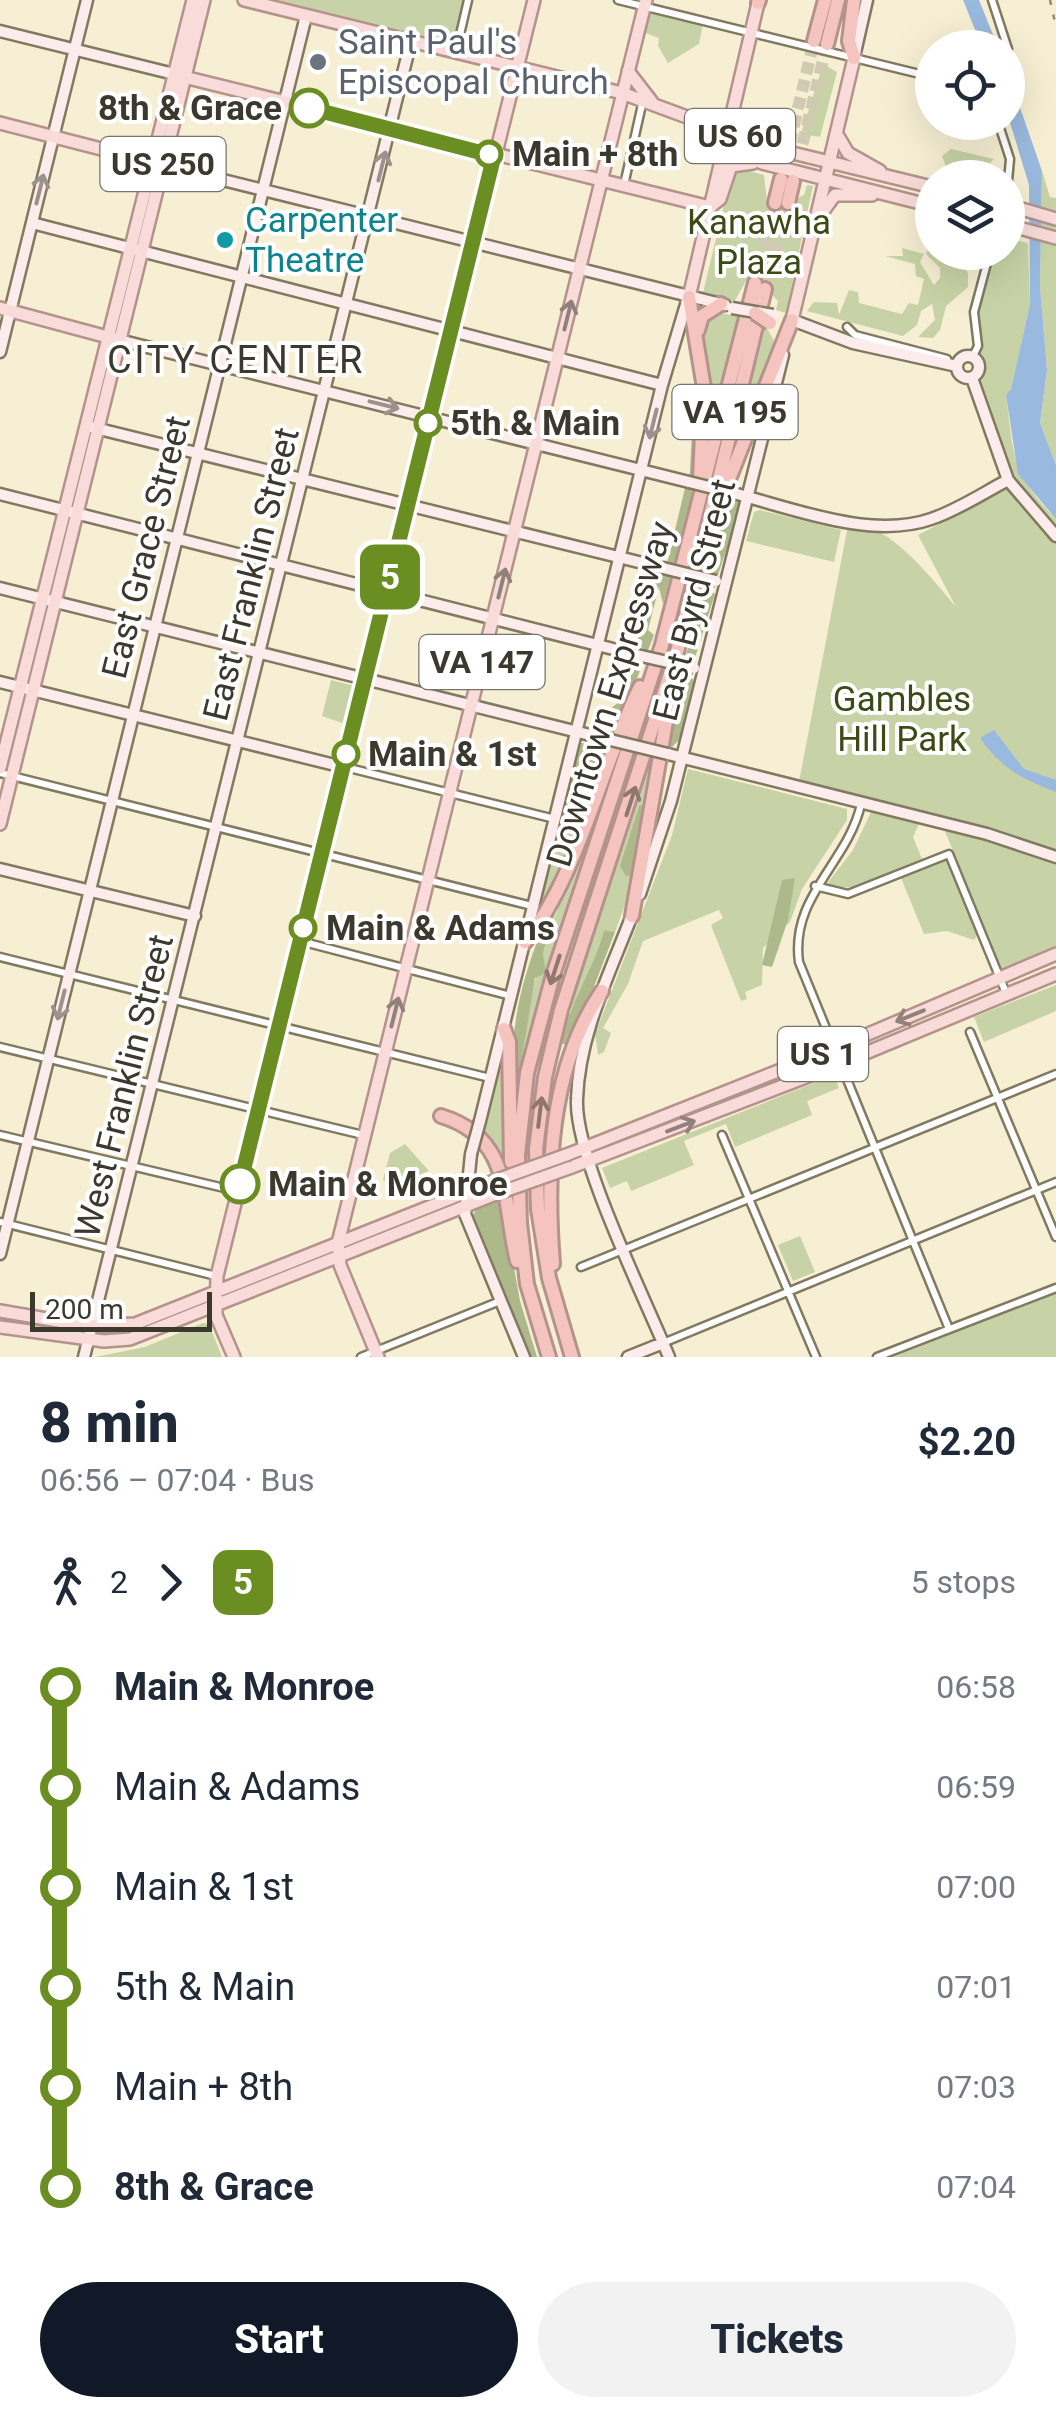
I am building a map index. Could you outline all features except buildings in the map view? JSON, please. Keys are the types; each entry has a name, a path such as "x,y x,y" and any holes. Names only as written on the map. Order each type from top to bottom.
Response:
{"highway":[{"path":"823,0 820,38 838,0"},
{"path":"854,0 850,41 854,58"},
{"path":"781,203 787,180"},
{"name":"Downtown Expressway","path":"549,1357 526,1284 520,1224 520,1110 537,1027 662,645 760,286 677,652 561,1010 539,1113 536,1178 543,1248 572,1356"},
{"path":"689,297 698,341 704,430 695,522"},
{"path":"698,341 700,319 727,306"},
{"path":"755,313 771,319 779,345"},
{"path":"705,536 761,406 779,345 792,320"},
{"path":"525,942 562,876 662,645"},
{"path":"632,916 677,652"},
{"path":"572,1356 554,1268 553,1143 570,1058 602,990"},
{"path":"504,1029 509,1042 510,1162 520,1224"},
{"path":"441,1116 472,1128 495,1157 514,1250 526,1284"}],"main road":[{"name":"US 250","path":"0,824 4,772 158,163 193,0"},
{"name":"US 250","path":"179,76 204,0"},
{"path":"244,0 622,94 645,3"},
{"path":"179,76 494,156 534,0"},
{"path":"689,297 759,1"},
{"name":"East Byrd Street","path":"792,320 854,58"},
{"path":"628,70 647,100"},
{"name":"US 60","path":"622,94 647,100 727,133 915,183"},
{"name":"VA 147","path":"338,1250 622,94"},
{"path":"0,123 158,163"},
{"path":"727,133 738,152 762,163"},
{"path":"838,133 845,151 887,176"},
{"name":"US 60","path":"494,156 710,207 720,200 731,166 762,163 915,202"},
{"name":"VA 147","path":"234,1357 215,1306 217,1276 494,156"},
{"path":"816,226 822,221 826,202 836,195 884,194"},
{"path":"1025,210 1056,219"},
{"path":"1025,230 1056,238"},
{"path":"5,309 114,338"},
{"name":"US 1","path":"0,1311 130,1339 215,1306 465,1192 569,1168 588,1155 1056,954"},
{"name":"US 1","path":"0,1327 91,1332 135,1324 215,1292 465,1206 495,1187 570,1154 588,1155 839,1064 1056,974"},
{"path":"338,1250 377,1354"}],"street":[{"path":"0,352 5,309 32,223 87,0"},
{"path":"456,52 468,0"},
{"path":"618,0 645,3 915,73"},
{"name":"East Byrd Street","path":"854,58 867,0"},
{"path":"992,0 1002,30"},
{"name":"East Grace Street","path":"0,1254 4,1223 28,1142 306,16"},
{"path":"0,30 179,76"},
{"name":"East Franklin Street","path":"217,828 411,41"},
{"path":"624,186 647,100"},
{"path":"158,163 755,313"},
{"path":"32,223 662,385"},
{"path":"973,356 978,346 974,312 985,270"},
{"path":"524,1357 465,1206 470,1154 662,385 689,297"},
{"path":"771,319 792,320 804,329 957,364"},
{"name":"East Byrd Street","path":"669,1357 588,1155 577,1096 602,990 632,916 682,758 698,670 749,497 792,320"},
{"path":"847,327 856,336 957,364"},
{"path":"114,338 872,525 900,526 934,518 1008,480"},
{"path":"957,364 966,356 973,356"},
{"path":"972,378 980,367 973,356"},
{"path":"957,364 961,376 972,378"},
{"path":"972,378 1008,480 1056,536"},
{"path":"92,427 721,582"},
{"path":"0,494 698,670"},
{"path":"0,588 987,834 1056,857"},
{"path":"0,682 555,820"},
{"path":"4,772 533,906"},
{"path":"861,804 845,849 815,886 801,918 798,951 803,978 949,1329"},
{"name":"West Franklin Street","path":"84,1357 217,828"},
{"path":"815,886 848,894 950,854 1007,994"},
{"path":"0,869 195,916"},
{"path":"300,941 512,996"},
{"path":"0,956 490,1078"},
{"path":"970,1032 1056,1237"},
{"path":"0,1047 364,1136"},
{"path":"580,1267 1056,1074"},
{"path":"0,1135 238,1192"},
{"path":"722,1135 816,1357"},
{"path":"628,1357 1056,1182"},
{"path":"4,1223 217,1276"},
{"path":"877,1357 1056,1288"},
{"path":"361,1357 377,1354 501,1301"}],"green space":[{"path":"261,0 464,0 452,47"},
{"path":"648,10 703,24 699,44 668,63 658,46 659,38 643,32"},
{"path":"823,64 837,72 820,137 801,134"},
{"path":"951,149 994,159 943,160 942,156"},
{"name":"Kanawha Plaza","path":"742,169 764,175 767,201 782,205 804,195 807,185 813,186 786,313 776,310 778,301 761,284 746,281 734,302 703,293 731,175"},
{"path":"1042,171 1050,197 1056,198 1056,465 1040,423 1047,370 1040,287"},
{"path":"1025,242 1028,243 1030,304 1011,390 1006,395 1017,463 1030,489 1056,519 1056,532 1011,478 976,375 980,367 973,356 978,346 974,318 986,270 1025,270"},
{"path":"902,248 915,252 915,264 885,256 903,256"},
{"path":"916,270 925,270 934,285 940,270 968,273 968,287 946,306 940,330 933,338 918,337 935,320 932,304 921,311 917,325 903,336 807,311 814,302 837,303 839,315 849,290 858,292 859,303 902,314 909,303 918,305 924,279 916,276"},
{"path":"715,312 741,317 704,469 700,334 704,319"},
{"path":"765,324 774,341 763,391 732,463"},
{"path":"693,413 699,420 692,499 663,604 659,587 648,630 654,635 590,798 576,800 563,845 554,847 581,743 599,745 611,708 629,695 632,667 643,648 636,645 656,575 664,576 685,488 689,489"},
{"name":"Gambles Hill Park","path":"1009,488 1056,542 1056,857 799,782 849,520 866,525 895,543 956,607 918,535"},
{"path":"727,499 739,502 739,512 718,575 708,572"},
{"path":"760,510 841,530 834,562 746,541 754,512"},
{"path":"704,586 715,594 694,661 685,659"},
{"path":"683,673 694,680 679,740 672,747 665,745"},
{"path":"331,680 355,686 345,724 322,716"},
{"path":"663,723 648,807 639,806 621,866 636,875 615,932 604,930 567,1014"},
{"path":"613,768 521,1067 532,992 543,954"},
{"path":"688,769 847,809 847,820 802,889 790,922 763,948 762,985 745,992 747,999 741,1001 711,925 723,918 719,910 643,941 628,984 603,1028 611,1033 604,1052 598,1055 595,1034 672,835"},
{"path":"590,798 536,920 554,847 563,844 576,799"},
{"path":"645,804 636,875 626,876 620,866 639,806"},
{"path":"871,812 919,824 913,837 922,859 864,885 826,885 853,850"},
{"path":"944,829 1056,860 1056,946 1002,970"},
{"path":"578,854 549,930 543,954 546,973 535,978 518,1082 514,1083 516,1019 527,970"},
{"path":"948,858 978,934 974,940 947,931 924,934 901,878"},
{"path":"795,878 788,920 772,967 762,965 782,880"},
{"path":"604,930 615,932 572,1044 560,1044 569,1015"},
{"path":"1056,985 1056,1011 984,1042 974,1017"},
{"path":"505,1043 508,1167 503,1169 484,1134"},
{"path":"834,1075 839,1088 807,1101 812,1115 735,1147 726,1124 684,1141 694,1165 631,1191 627,1181 610,1188 602,1168"},
{"path":"405,1144 429,1171 391,1187 383,1180 390,1153"},
{"path":"502,1200 520,1301 537,1357 531,1357 528,1351 473,1215 477,1208"},
{"path":"800,1236 815,1272 793,1281 778,1245"},
{"path":"1056,1292 1056,1357 893,1357"},
{"path":"209,1324 222,1357 95,1357 145,1347"}],"water":[{"path":"963,0 979,0 991,30 975,30"},
{"path":"1025,122 1042,171 1040,287 1047,370 1040,423 1056,465 1056,519 1018,474 1006,395 1011,389 1030,304 1029,185 1025,160 1021,160 1015,140 1025,140"},
{"path":"994,730 1024,769 1056,780 1056,792 1023,777 996,757 980,738"}],"tunnel":[{"path":"781,179 814,41"},
{"path":"794,179 827,44"},
{"path":"755,283 775,203"},
{"path":"765,289 788,203"}],"railway":[{"path":"1050,0 1056,27"}],"bus line":[{"name":"5","path":"240,1184 494,156 309,108"}],"place":[{"name":"Saint Paul's Episcopal Church","path":"318,62"},
{"name":"8th & Grace","path":"309,108"},
{"name":"Main + 8th","path":"489,154"},
{"name":"Carpenter Theatre","path":"225,240"},
{"name":"5th & Main","path":"428,423"},
{"name":"Main & 1st","path":"346,754"},
{"name":"Main & Adams","path":"303,928"},
{"name":"Main & Monroe","path":"240,1184"}],"district":[{"name":"CITY CENTER","path":"236,360"}]}
